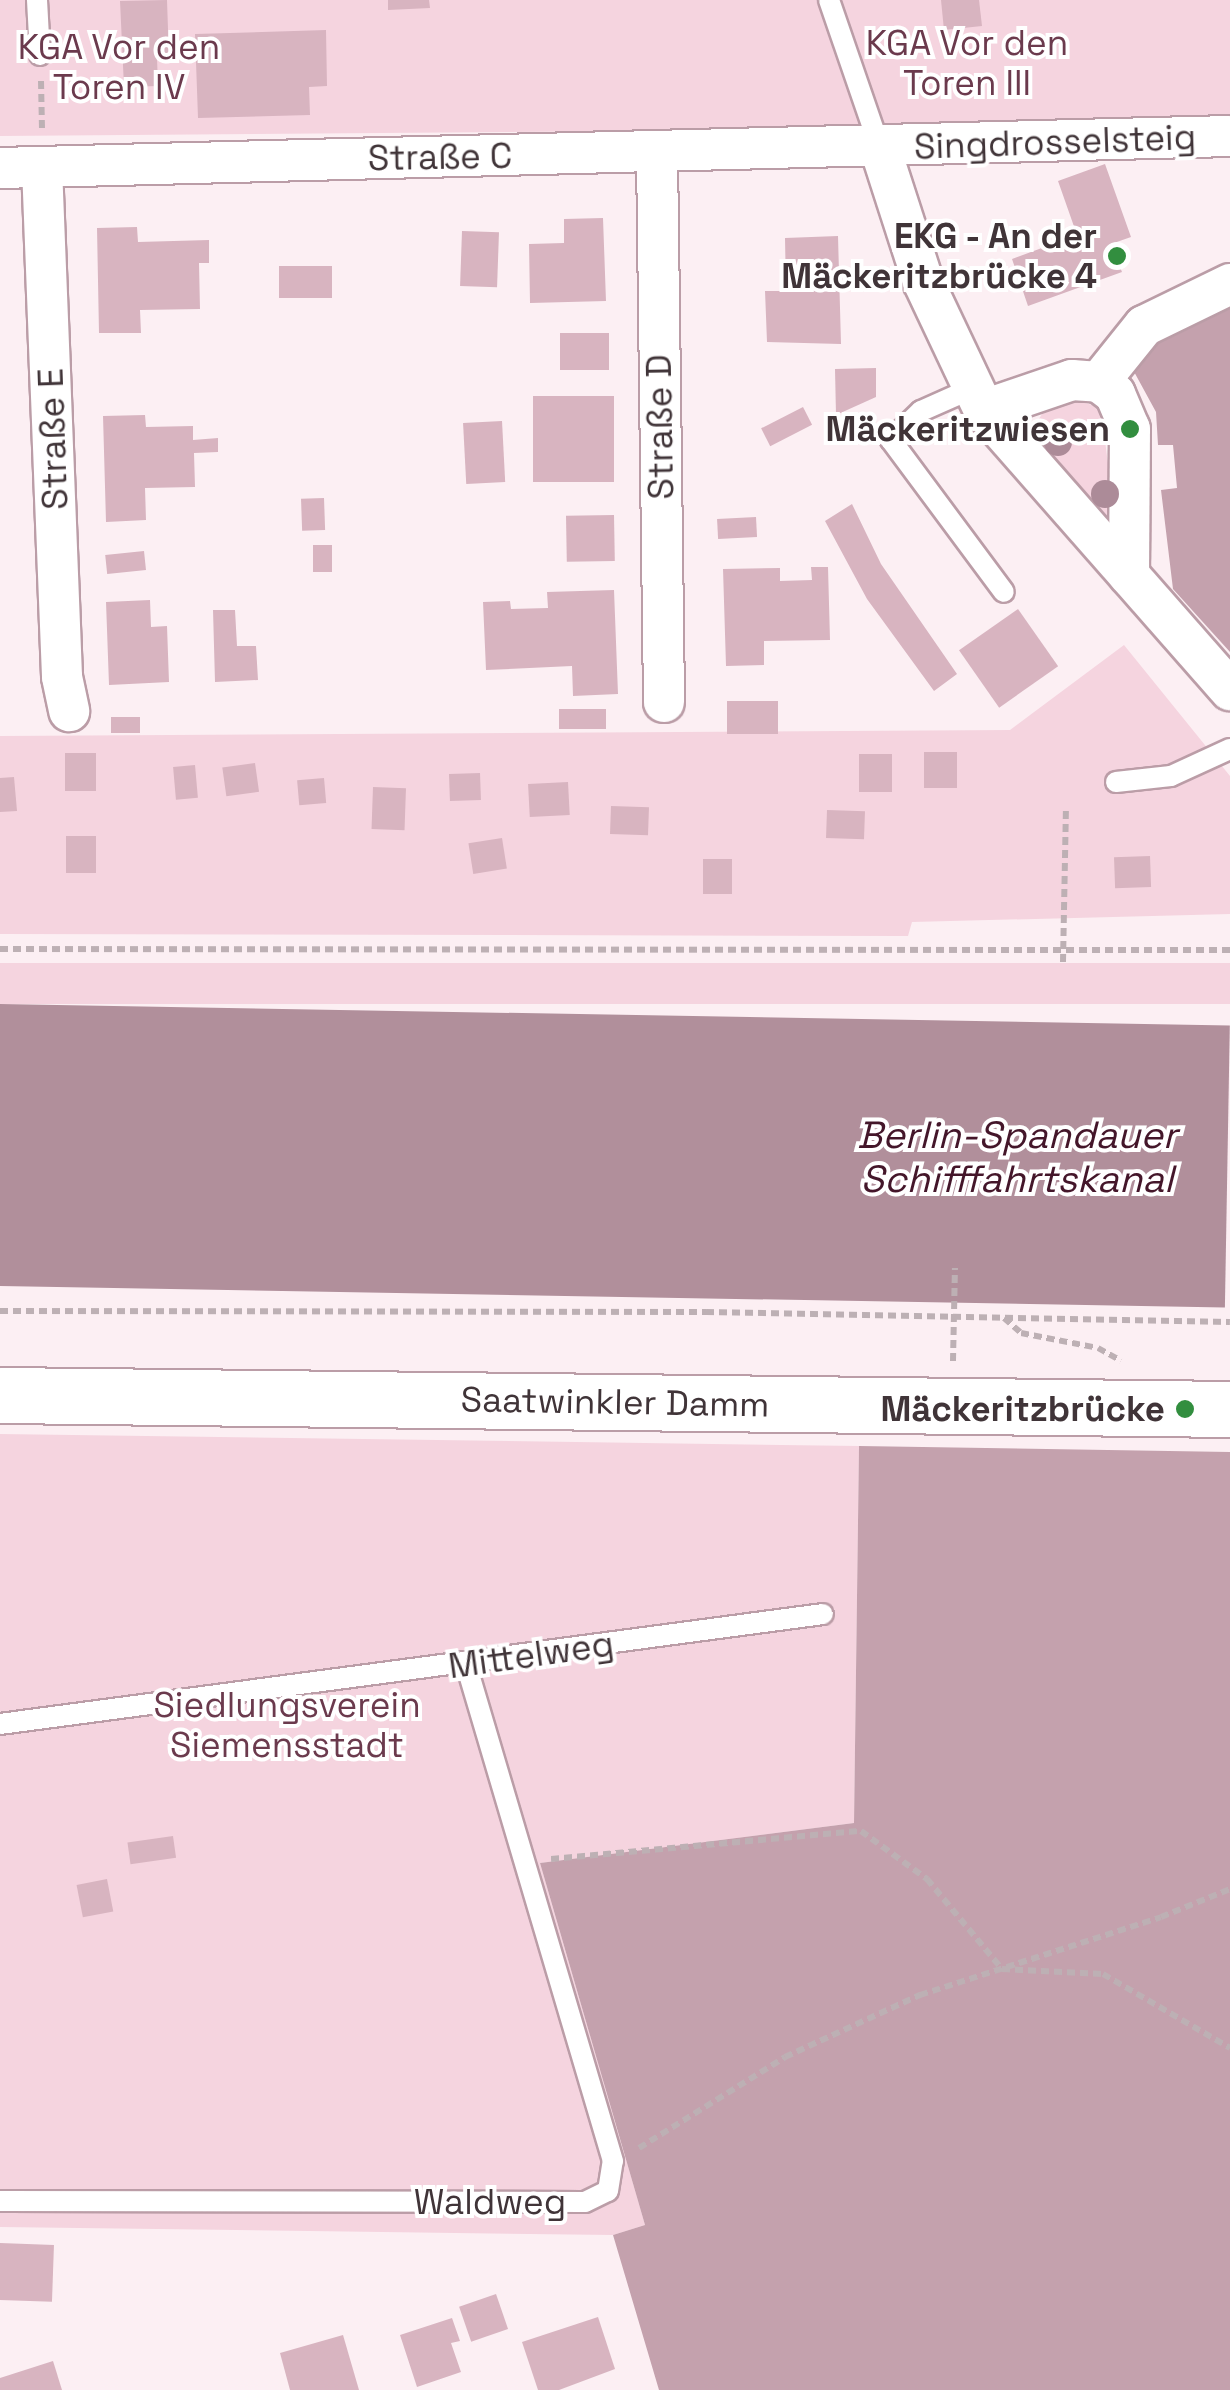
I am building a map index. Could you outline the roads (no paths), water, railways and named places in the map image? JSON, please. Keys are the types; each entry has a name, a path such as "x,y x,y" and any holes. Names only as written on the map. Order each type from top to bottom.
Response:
{"main road":[{"name":"Saatwinkler Damm","path":"0,1395 1230,1409"}],"street":[{"name":"Singdrosselsteig","path":"880,148 1230,136"},
{"name":"Straße C","path":"0,168 880,148"},
{"path":"880,148 923,282 979,399 1230,690"},
{"name":"Straße D","path":"657,152 664,702"},
{"name":"Straße E","path":"42,167 62,677 69,711"},
{"path":"1099,382 1144,326 1230,284"},
{"path":"979,399 1072,380 1099,382 1115,394 1130,429 1129,574"}],"lane":[{"path":"37,0 40,55"},
{"path":"829,0 880,148"},
{"path":"979,399 921,411 892,440 1004,592"},
{"path":"1116,782 1171,776 1230,749"},
{"name":"Mittelweg","path":"0,1724 823,1614"},
{"name":"Waldweg","path":"0,2202 585,2202 608,2192 613,2161 466,1664"}],"water":[{"name":"Berlin-Spandauer Schifffahrtskanal","path":"0,1004 1230,1025 1225,1307 0,1286"}],"place":[{"name":"EKG - An der Mäckeritzbrücke 4","path":"1117,256"},
{"name":"Mäckeritzwiesen","path":"1130,429"},
{"name":"Mäckeritzbrücke","path":"1185,1409"}],"park label":[{"name":"KGA Vor den Toren III","path":"967,63"},
{"name":"KGA Vor den Toren IV","path":"119,67"},
{"name":"Siedlungsverein Siemensstadt","path":"287,1725"}]}
